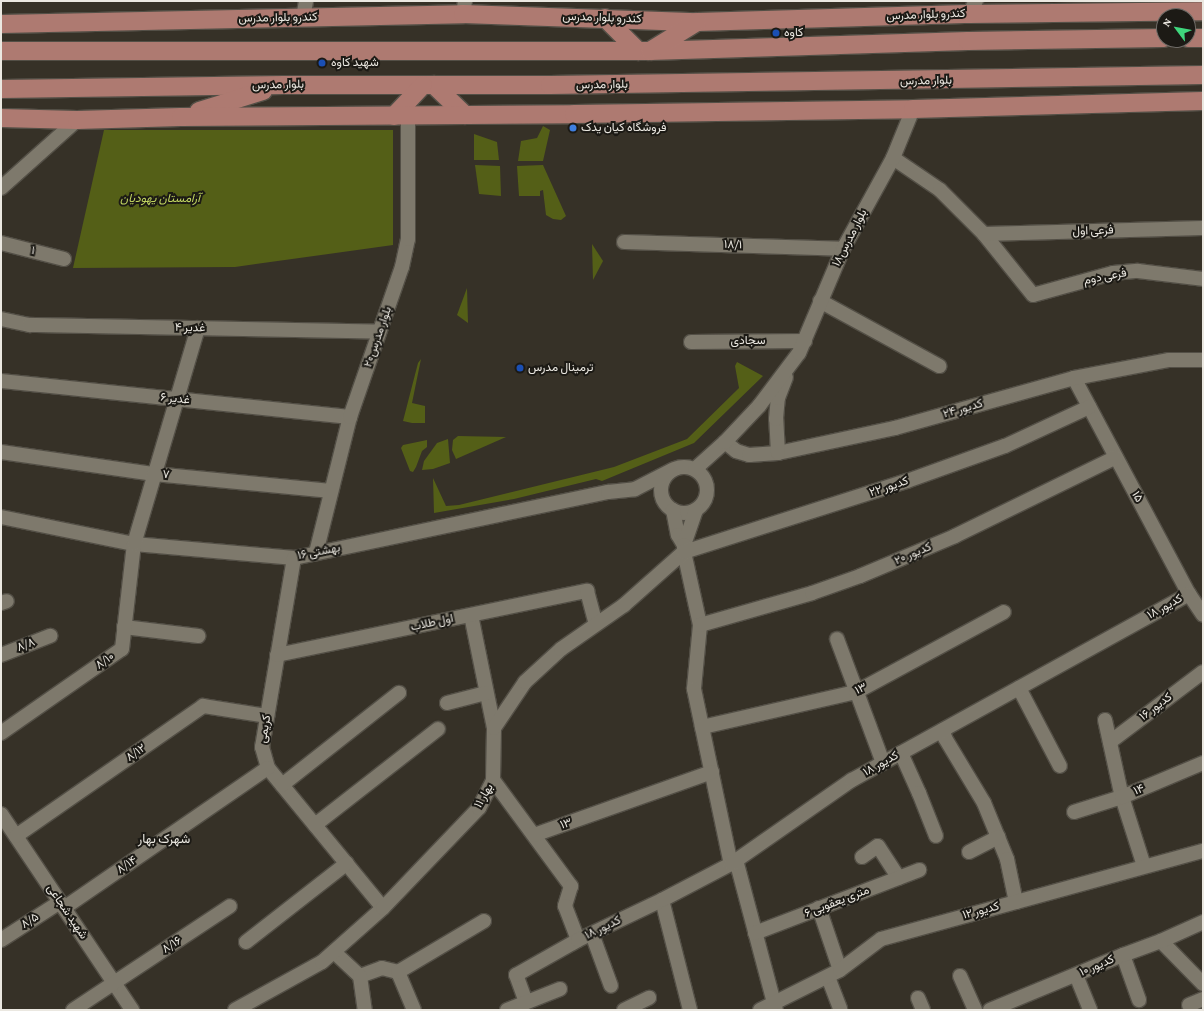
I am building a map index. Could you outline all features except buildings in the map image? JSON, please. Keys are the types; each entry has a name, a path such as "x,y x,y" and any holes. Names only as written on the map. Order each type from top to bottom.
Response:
{"main road":[{"name":"کندرو بلوار مدرس","path":"1,24 304,9 464,7 605,18 697,22 973,7 1203,10"},
{"path":"605,18 644,51"},
{"path":"644,51 697,22"},
{"path":"1,51 644,51 968,40 1156,38"},
{"name":"بلوار مدرس","path":"1,90 284,85 599,85 916,81 1203,75"},
{"path":"913,109 916,81"},
{"path":"181,117 284,85"},
{"path":"401,116 428,85 465,115"},
{"path":"550,85 572,114"},
{"path":"572,114 599,85"},
{"path":"1,118 78,120 181,117 572,114 913,109 1203,101"}],"street":[{"name":"بلوار مدرس۱۸","path":"789,367 805,341 820,301 843,249 893,158 913,109"},
{"name":"بلوار مدرس۲۰","path":"316,553 350,418 402,267 408,239 401,116"},
{"path":"1,188 78,120"},
{"path":"893,158 940,190 984,234"},
{"name":"فرعی اول","path":"984,234 1203,228"},
{"name":"فرعی دوم","path":"984,234 1032,295 1113,272 1138,271 1203,279"},
{"name":"۱۸/۱","path":"624,242 843,249"},
{"name":"۱","path":"1,243 64,259"},
{"path":"820,301 939,366"},
{"name":"غدیر ۴","path":"1,319 30,325 379,332"},
{"name":"۸/۱۰","path":"1,733 122,649 134,544 198,328"},
{"name":"سجادی","path":"690,342 805,341"},
{"name":"کدیور ۲۴","path":"725,442 736,451 749,454 778,453 895,428 1074,378 1169,360 1203,360"},
{"path":"696,469 725,442 759,406 789,367"},
{"path":"778,453 776,419 778,398 789,367"},
{"name":"۱۵","path":"1074,378 1189,594 1203,615"},
{"name":"غدیر ۶","path":"1,382 350,418"},
{"name":"کدیور ۲۲","path":"684,549 915,479 1005,446 1089,407"},
{"name":"۷","path":"1,452 154,474 331,491"},
{"name":"کدیور ۲۰","path":"700,625 812,594 860,576 955,536 1116,457"},
{"path":"494,728 525,682 561,649 624,604 684,549 696,510 706,497 708,489 702,474 696,469 684,466 672,470 635,488"},
{"path":"662,498 660,490 662,482 672,470"},
{"path":"635,488 662,498 673,510 680,513 696,510"},
{"name":"۱۶ بهشتی","path":"1,517 134,544 294,558 608,492 635,488"},
{"path":"673,510 678,535 684,549 700,625 694,689 733,862 755,933 775,1007"},
{"name":"کریمی","path":"294,558 262,747 268,768 383,908"},
{"name":"اول طلاب","path":"277,655 587,591 596,624"},
{"name":"کدیور ۱۸","path":"526,1002 516,976 578,940 662,900 733,862 852,780 1189,594"},
{"name":"۱۳","path":"702,727 856,692 1004,612"},
{"name":"بهار ۱۱","path":"235,1010 322,962 383,908 479,808 493,780 494,728 471,615"},
{"path":"124,627 198,636"},
{"name":"۸/۸","path":"1,655 50,636"},
{"path":"837,639 883,763"},
{"name":"کدیور ۱۶","path":"1110,742 1203,672"},
{"path":"1019,688 1060,766"},
{"path":"282,785 399,693"},
{"path":"446,703 486,693"},
{"name":"۸/۱۲","path":"16,836 203,706 267,716"},
{"path":"1105,720 1122,797 1144,866"},
{"path":"315,825 438,729"},
{"path":"943,730 945,738 984,803 1007,859 1016,902"},
{"path":"901,753 936,836"},
{"name":"۱۴","path":"1074,812 1122,797 1203,763"},
{"name":"۸/۱۴","path":"62,905 268,768"},
{"name":"۱۳","path":"534,835 712,772"},
{"path":"493,780 571,886 565,906 578,940"},
{"name":"شهید شجاعی","path":"1,815 132,1010"},
{"path":"969,852 998,837"},
{"path":"862,857 878,846 899,878"},
{"name":"کدیور ۱۲","path":"760,1010 775,1007 834,974 881,939 1203,851"},
{"path":"246,942 347,864"},
{"name":"۶ متری یعقوبی","path":"755,933 918,870"},
{"path":"662,900 690,1010"},
{"name":"۸/۵","path":"1,940 62,905"},
{"name":"۸/۱۶","path":"73,1010 230,906"},
{"path":"819,908 834,974 840,1009"},
{"path":"360,976 382,968 398,972 484,921"},
{"name":"کدیور ۱۰","path":"990,1010 1016,1005 1076,975 1123,954 1161,941 1203,922"},
{"path":"592,934 611,986"},
{"path":"1161,941 1203,984"},
{"path":"334,952 360,976 365,1010"},
{"path":"1123,954 1139,1000"},
{"path":"398,972 414,1010"},
{"path":"1076,975 1090,1010"},
{"path":"960,976 975,1010"},
{"path":"507,1010 560,989"},
{"path":"624,1010 650,998"},
{"path":"1189,1005 1203,999"}],"green space":[{"path":"543,126 550,130 543,161 518,161 521,141 537,138"},
{"name":"آرامستان یهودیان","path":"104,130 393,130 393,245 235,267 73,268"},
{"path":"474,134 497,142 499,160 474,160"},
{"path":"475,165 500,166 501,196 479,194"},
{"path":"543,165 566,216 561,220 553,219 546,215 543,190 540,191 540,196 519,196 517,166"},
{"path":"592,244 603,261 593,280"},
{"path":"467,288 468,323 457,315"},
{"path":"421,359 412,403 425,406 425,423 412,423 403,421 418,363"},
{"path":"737,362 763,376 694,443 602,481 596,479 514,499 434,513 433,478 446,506 459,505 614,467 687,439 739,388 735,366"},
{"path":"458,436 506,437 456,459 452,450 453,440"},
{"path":"448,439 450,463 433,469 422,470 424,461 437,443"},
{"path":"427,440 427,447 422,451 413,472 410,471 401,448 403,445"}],"place":[{"name":"کاوه","path":"776,33"},
{"name":"شهید کاوه","path":"322,63"},
{"name":"فروشگاه کیان یدک","path":"573,128"},
{"name":"ترمینال مدرس","path":"520,368"}],"district":[{"name":"شهرک بهار","path":"164,839"}]}
